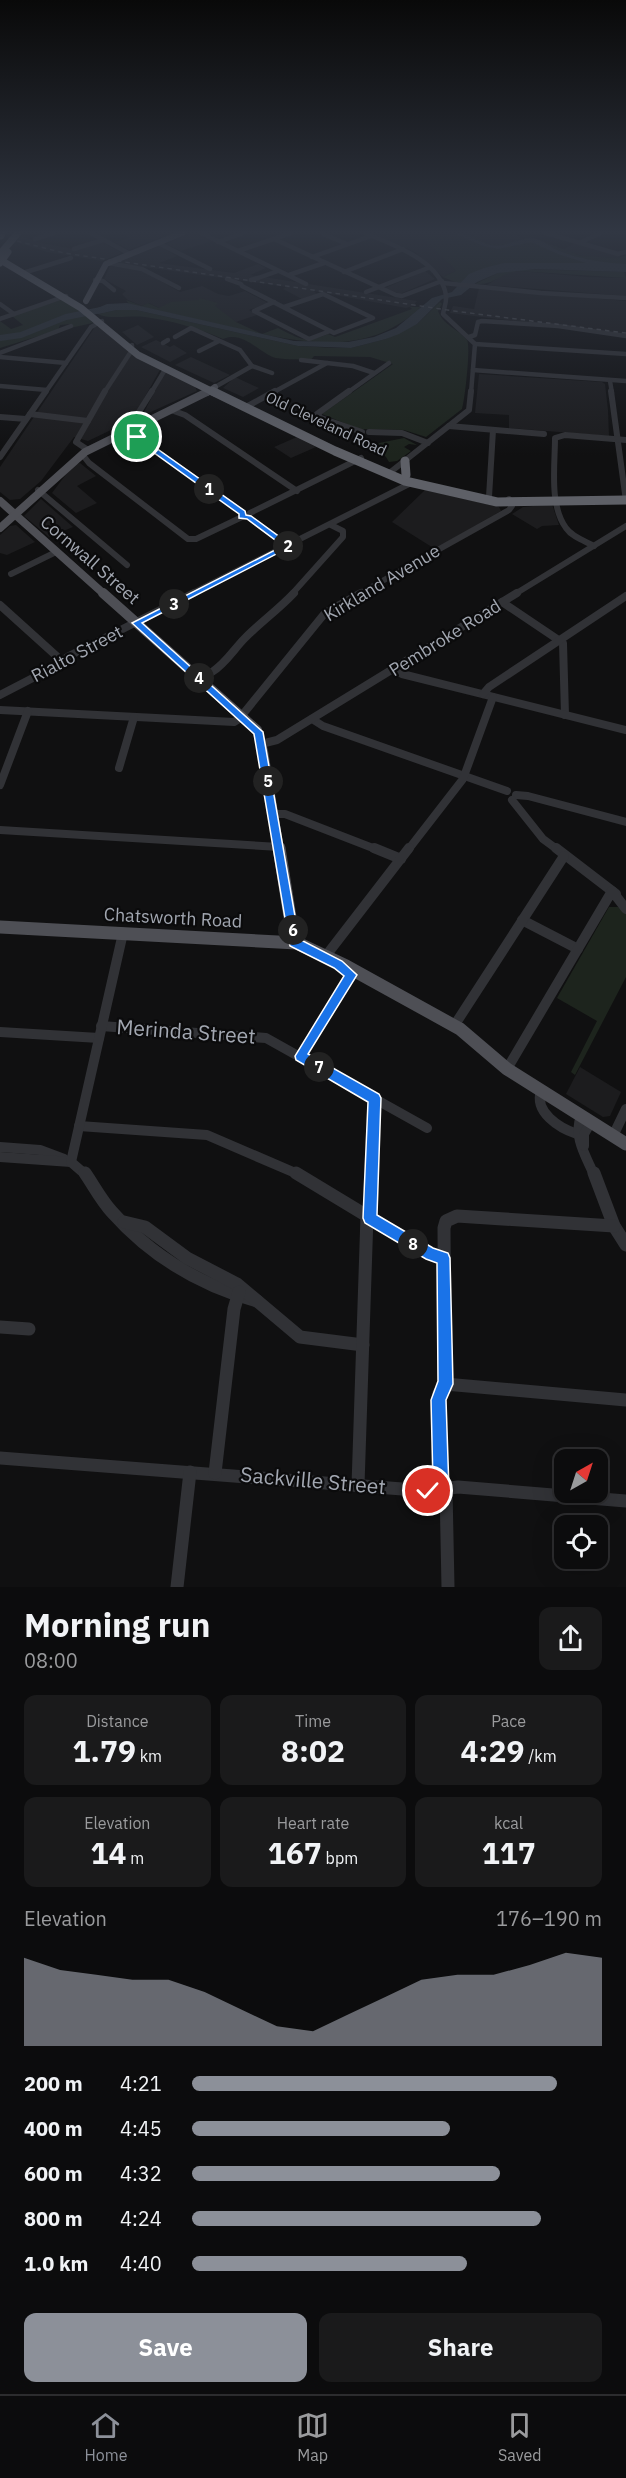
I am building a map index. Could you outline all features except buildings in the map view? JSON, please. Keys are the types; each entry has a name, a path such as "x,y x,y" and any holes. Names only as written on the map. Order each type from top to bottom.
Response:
{"highway":[{"path":"84,307 132,348"},
{"name":"Old Cleveland Road","path":"132,348 211,390 359,460 408,479 489,501 557,498 625,499"},
{"name":"Old Cleveland Road","path":"132,348 211,390"},
{"path":"405,461 408,479"},
{"name":"Old Cleveland Road","path":"408,479 510,501"}],"main road":[{"path":"2,524 86,449 122,433 132,432 141,422 175,409 211,390"},
{"path":"14,513 23,503 40,491 61,465 86,449 211,390"},
{"path":"1,502 23,503"},
{"path":"1,502 14,513"},
{"name":"Cornwall Street","path":"14,513 241,715 257,730 261,744"},
{"path":"2,524 25,525"},
{"path":"261,744 294,942"},
{"name":"Chatsworth Road","path":"0,927 294,942 338,964 351,975 375,984"},
{"name":"Chatsworth Road","path":"338,964 346,966 454,1026 470,1036 507,1069 626,1144"}],"street":[{"path":"4,307 14,314"},
{"path":"0,319 34,307"},
{"path":"263,307 254,311 309,339 330,331"},
{"path":"284,307 336,334 373,318 350,307"},
{"path":"391,472 469,410 475,344 442,314 444,307"},
{"path":"0,457 97,319"},
{"path":"469,337 475,335 478,322 484,321 558,326 626,336"},
{"path":"0,355 71,326"},
{"path":"175,337 191,328 240,350 252,366 272,373"},
{"path":"199,351 219,341"},
{"path":"475,344 626,354"},
{"path":"89,462 86,449 77,445 79,439 98,401 132,348"},
{"path":"0,355 66,363"},
{"path":"301,360 353,366 374,374"},
{"path":"248,406 327,363"},
{"path":"389,363 317,414 366,432 402,433 428,442"},
{"path":"211,390 252,366"},
{"path":"141,422 137,415 166,368"},
{"path":"473,370 626,381"},
{"path":"610,381 625,499"},
{"path":"0,386 47,390"},
{"path":"175,409 297,491"},
{"path":"0,417 88,421"},
{"path":"450,426 544,434"},
{"path":"489,497 493,430"},
{"path":"132,432 289,546"},
{"path":"594,546 565,527 557,498 556,436 626,440"},
{"path":"74,460 89,462 191,540 359,460"},
{"name":"Rialto Street","path":"0,694 69,656 289,546 334,527 408,479"},
{"path":"40,491 127,565"},
{"name":"Kirkland Avenue","path":"241,715 325,613 509,510 512,507 510,501"},
{"path":"203,682 242,642 280,608 343,537 344,532 334,527"},
{"name":"Pembroke Road","path":"261,744 275,742 625,528"},
{"path":"11,574 56,552"},
{"path":"483,694 489,687 626,596"},
{"path":"502,602 563,644 565,715"},
{"path":"0,605 62,661"},
{"path":"393,669 402,674 626,730"},
{"path":"325,957 465,776 494,697"},
{"path":"0,710 234,722 241,715"},
{"path":"0,785 28,711"},
{"path":"119,768 134,717"},
{"path":"312,719 323,726 507,791 504,794 505,798 528,796 626,822"},
{"path":"514,798 543,839 626,902"},
{"path":"274,814 285,814 401,859"},
{"path":"0,830 279,847"},
{"path":"454,1026 564,856"},
{"path":"612,891 626,909"},
{"path":"507,1069 612,891"},
{"path":"522,920 578,949"},
{"path":"70,1161 123,933"},
{"path":"301,1056 351,975"},
{"name":"Merinda Street","path":"101,1026 261,1037 301,1056 427,1128"},
{"path":"0,1032 99,1038"},
{"path":"541,1091 538,1100 540,1107 568,1131 577,1134 614,1226 626,1245"},
{"path":"358,1485 375,1098"},
{"path":"613,1136 626,1109"},
{"path":"577,1134 586,1119"},
{"path":"584,1150 586,1119"},
{"path":"79,1126 213,1136 302,1176 430,1254 444,1258"},
{"path":"0,1147 40,1150 80,1166 107,1206 187,1276 239,1292 256,1301 303,1338 363,1346"},
{"path":"0,1157 70,1161"},
{"path":"448,1587 438,1400 446,1384 444,1228 448,1220 457,1216 614,1226"},
{"path":"215,1473 239,1292"},
{"path":"0,1327 29,1329"},
{"path":"446,1384 626,1400"},
{"name":"Sackville Street","path":"0,1458 358,1485 444,1489 477,1488 626,1501"},
{"path":"177,1587 190,1472"}],"shaded area":[{"path":"39,307 74,307 93,323 70,328 71,324 60,325 58,330 0,348 0,321 11,329 23,325 12,316"},
{"path":"100,307 145,307 294,341 348,342 374,337 396,328 421,307 434,307 417,324 399,334 351,348 298,346 136,310 117,310 98,314 93,310"},
{"path":"143,307 216,307 236,322 262,334"},
{"path":"157,307 257,307 249,310 257,315 236,322"},
{"path":"410,307 421,307 385,331 346,342 305,341 262,334 278,328 303,339 314,339 328,334 335,337 412,309"},
{"path":"435,307 440,307 438,311 440,316 467,340 468,344 462,409 426,437 404,430 359,429 322,414 393,364 370,357 314,356 311,360 276,358 237,337 223,339 195,328 155,319 108,317 98,314 117,310 136,310 298,346 334,348 351,348 386,339 417,324"},
{"path":"453,307 474,309 474,307 626,307 626,335 450,313"},
{"path":"138,325 154,337 137,345 122,332"},
{"path":"99,326 161,368 132,420 88,441 74,437 41,481 20,499 10,500 0,492 0,467 95,327"},
{"path":"156,340 170,347 174,345 187,353 170,362 141,347"},
{"path":"191,357 230,375 214,383 175,365"},
{"path":"166,370 194,385 197,391 142,416"},
{"path":"479,374 602,382 605,384 609,436 509,428 509,415 475,413"},
{"path":"235,377 259,388 243,397 223,388"},
{"path":"297,437 316,447 291,458 274,447"},
{"path":"404,438 417,445 409,444 404,447 411,451 397,461 389,462 376,447 379,443"},
{"path":"80,463 96,476 77,486 97,503 76,513 52,493 73,465"},
{"path":"425,490 499,507 501,511 435,549 392,522"},
{"path":"41,499 73,527 49,537 24,516"},
{"path":"552,504 559,525 542,526 537,529 512,514 523,507"},
{"path":"16,525 35,542 7,555 0,553 0,535 10,526"},
{"path":"609,907 618,907 626,913 626,977 575,1075 571,1072 597,1021 557,998"},
{"path":"580,1067 621,1092 610,1116 603,1117 566,1094"}],"waterway":[{"path":"0,338 21,335 66,317 106,309"}],"railway":[{"path":"428,307 626,333"}],"route":[{"path":"137,437 243,513 242,517 248,517 289,546 137,623 258,732 294,942 338,964 351,975 301,1056 375,1098 370,1218 430,1254 444,1258 446,1384 438,1400 441,1490 428,1491"}]}
